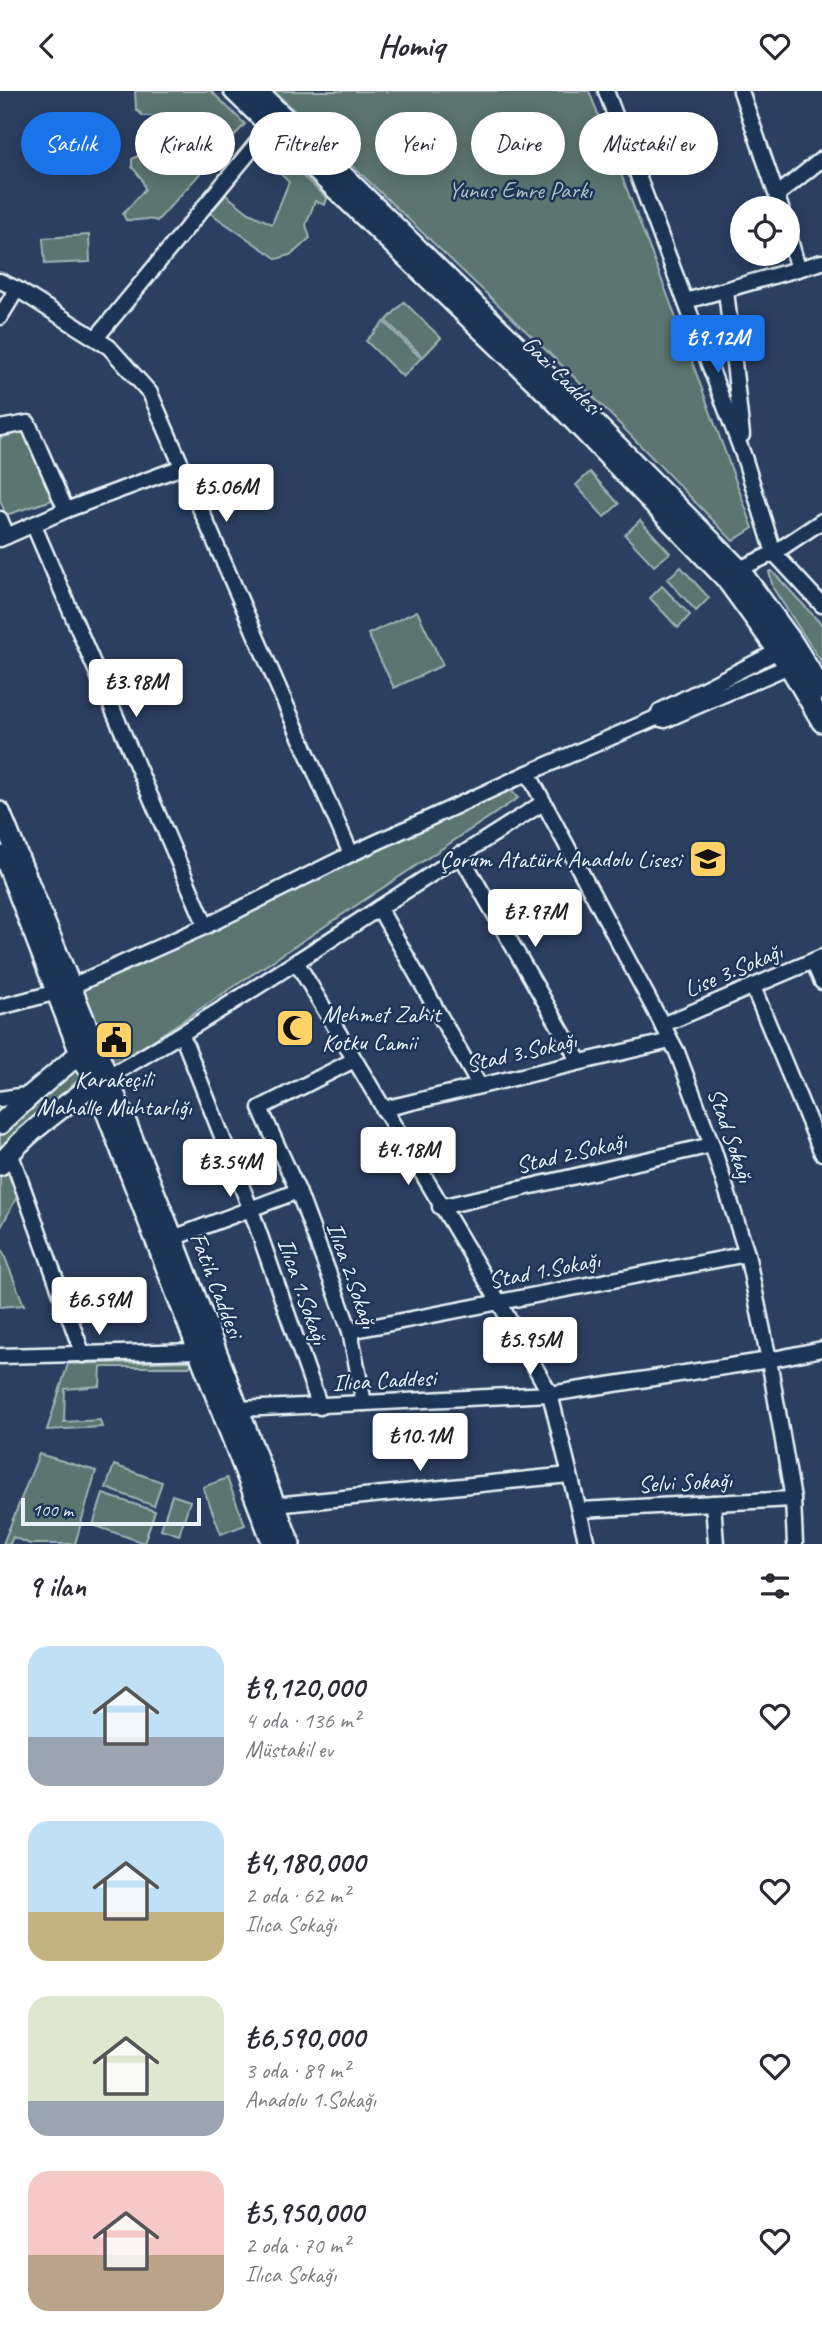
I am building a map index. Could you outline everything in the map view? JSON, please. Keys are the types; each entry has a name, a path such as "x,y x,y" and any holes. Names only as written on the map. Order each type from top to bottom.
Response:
{"main road":[{"name":"Gazi Caddesi","path":"234,91 255,112"},
{"name":"Gazi Caddesi","path":"257,91 564,391 733,574 790,654 822,690"},
{"name":"Gazi Caddesi","path":"320,175 733,574"},
{"name":"Gazi Caddesi","path":"790,654 822,722"},
{"name":"Fatih Caddesi","path":"0,811 64,989 80,1053 102,1080 198,1351 273,1544"},
{"name":"Fatih Caddesi","path":"0,845 173,1238 290,1544"},
{"path":"0,1124 80,1053"},
{"path":"5,1158 102,1080"}],"street":[{"path":"606,91 744,457 774,553 822,605"},
{"path":"741,91 777,196"},
{"path":"96,338 249,152"},
{"path":"785,196 822,159"},
{"path":"685,301 822,262"},
{"path":"0,281 96,338 109,348 149,393 351,854"},
{"path":"0,317 17,289"},
{"path":"726,290 744,457"},
{"path":"0,428 28,423 66,510"},
{"path":"0,519 3,538 66,510 182,467"},
{"path":"733,574 774,553 822,521"},
{"path":"34,526 206,926"},
{"path":"0,1007 64,989 206,926 351,854 656,718 660,711 790,654"},
{"name":"Stad Sokağı","path":"528,773 670,1041 712,1145 747,1254 793,1499 795,1544"},
{"path":"102,1080 182,1035 297,963 460,854 543,803"},
{"path":"460,854 579,1061"},
{"path":"379,908 479,1085"},
{"path":"817,959 822,982"},
{"name":"Lise 3.Sokağı","path":"662,1025 817,959"},
{"path":"297,963 499,1302 550,1394 587,1544"},
{"path":"752,987 822,1153"},
{"name":"Ilıca 1.Sokağı","path":"182,1035 251,1210 320,1406"},
{"name":"Stad 3.Sokağı","path":"383,1109 670,1041"},
{"name":"Ilıca 2.Sokağı","path":"354,1060 260,1108 298,1191 350,1331 364,1403"},
{"path":"0,1098 32,1094"},
{"name":"Stad 2.Sokağı","path":"440,1207 712,1145"},
{"path":"5,1158 83,1355"},
{"path":"173,1238 298,1191"},
{"name":"Stad 1.Sokağı","path":"350,1331 747,1254"},
{"name":"Ilıca Caddesi","path":"239,1409 550,1394 769,1360 822,1349"},
{"path":"0,1356 198,1351"},
{"path":"275,1505 569,1475"},
{"name":"Selvi Sokağı","path":"580,1510 793,1499"},
{"path":"713,1503 716,1544"}],"green space":[{"path":"135,91 211,91 233,112 139,112 136,109"},
{"name":"Yunus Emre Parkı","path":"274,91 589,91 597,112 579,112 579,175 621,175 753,528 733,541 575,378 361,174 361,112 296,112"},
{"path":"235,114 245,124 235,135"},
{"path":"135,157 135,171 132,167 132,159"},
{"path":"139,175 199,175 157,221 126,220 123,214 145,189"},
{"path":"282,175 301,175 327,198 325,205 315,201 306,225 310,238 292,254 277,259 210,213 226,195 249,213 272,224 289,182"},
{"path":"89,235 90,262 45,264 43,238"},
{"path":"404,302 441,338 423,357 386,321"},
{"path":"384,322 421,358 403,377 366,341"},
{"path":"27,431 52,500 6,515 0,500 0,438"},
{"path":"590,472 619,504 604,517 576,485"},
{"path":"640,520 670,553 654,566 625,535"},
{"path":"681,567 709,598 696,611 667,579"},
{"path":"772,571 822,625 822,663 773,588 769,572"},
{"path":"662,586 690,615 678,628 650,598"},
{"path":"417,611 443,665 394,688 368,634"},
{"path":"508,787 518,798 111,1068 80,991"},
{"path":"74,1066 80,1078 0,1156 0,1132"},
{"path":"6,1167 17,1197 0,1229 0,1176"},
{"path":"0,1245 24,1305 0,1307"},
{"path":"194,1361 189,1367 101,1367 100,1386 65,1389 64,1422 100,1420 102,1427 47,1430 68,1364"},
{"path":"39,1454 96,1471 75,1544 30,1544 13,1537 10,1544 3,1544"},
{"path":"114,1465 162,1482 154,1506 106,1488"},
{"path":"227,1478 245,1525 221,1534 203,1487"},
{"path":"103,1494 155,1511 144,1543 93,1525"},
{"path":"172,1495 190,1501 179,1535 161,1529"}],"place":[{"name":"Çorum Atatürk Anadolu Lisesi","path":"708,859"},
{"name":"Mehmet Zahit Kotku Camii","path":"295,1028"},
{"name":"Karakeçili Mahalle Muhtarlığı","path":"114,1040"}]}
